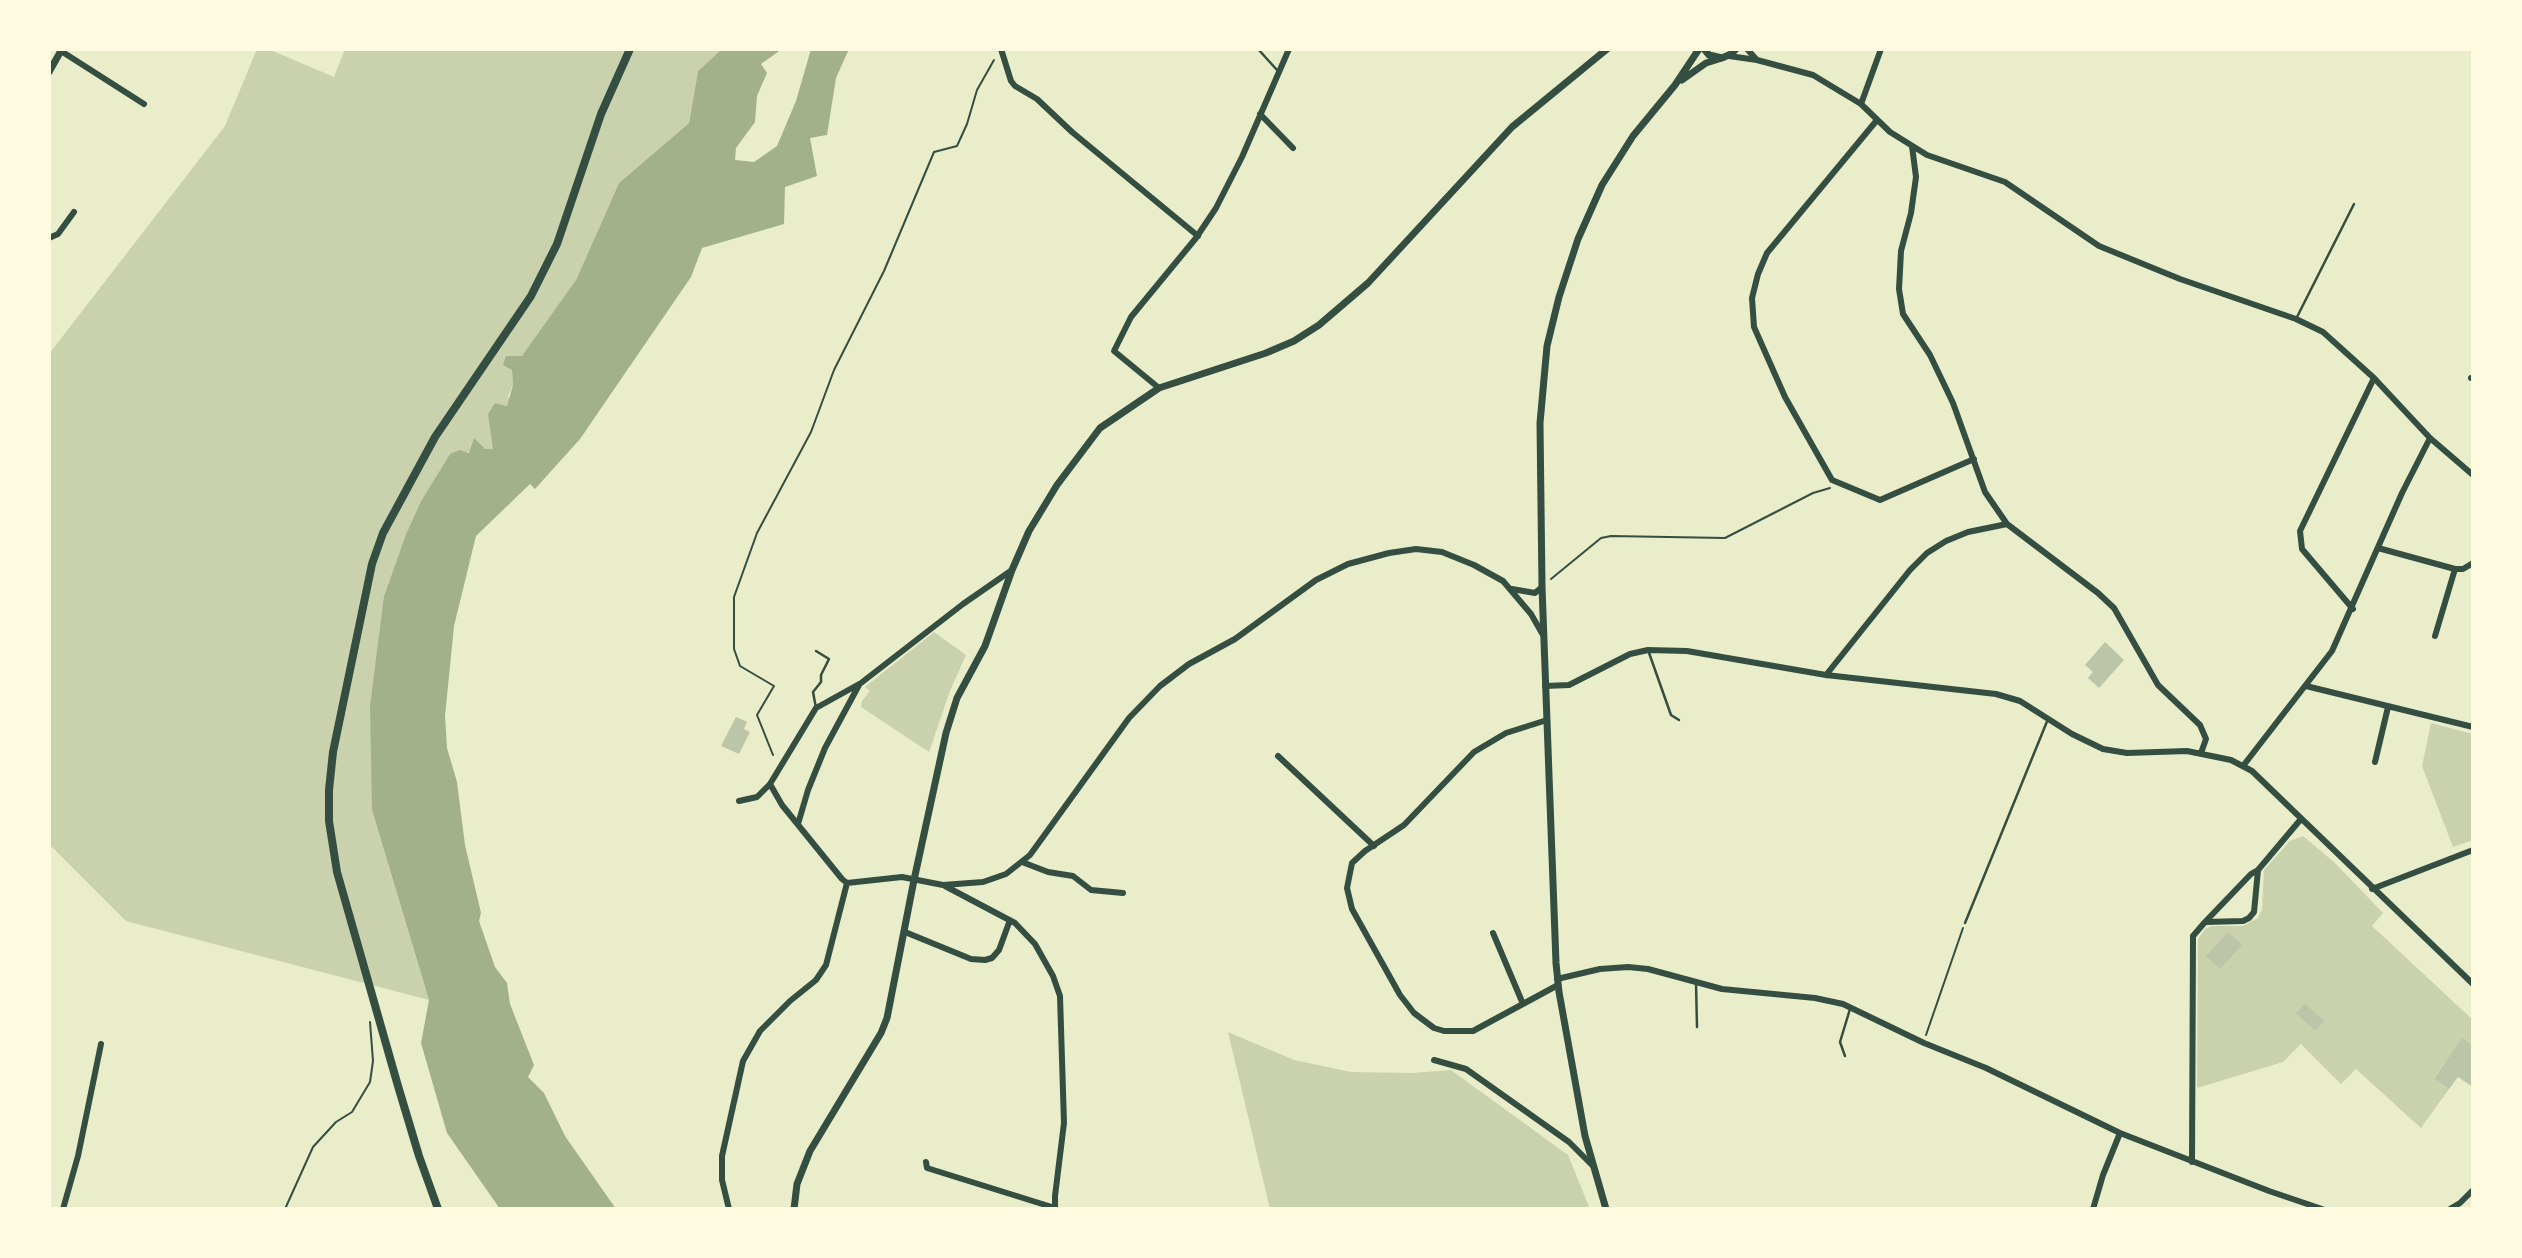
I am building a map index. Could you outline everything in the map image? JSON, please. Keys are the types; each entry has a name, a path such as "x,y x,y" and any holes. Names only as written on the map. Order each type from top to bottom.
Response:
{"main road":[{"path":"438,1209 415,1144 337,872 329,821 329,790 334,752 372,564 383,533 435,437 514,323 541,278 557,244 601,114 631,49"}],"street":[{"path":"1008,49 1001,49 1015,86 1037,99 1072,132 1198,236"},
{"path":"1159,388 1114,351 1131,317 1198,236 1216,208 1289,49"},
{"path":"794,1209 797,1184 810,1150 881,1033 887,1018 914,880 957,698 985,646 1029,531 1057,485 1100,428 1159,388 1266,353 1294,341 1319,325 1368,283 1512,127 1607,49"},
{"path":"1606,1209 1585,1136 1558,982 1546,720 1540,424 1547,346 1559,297 1578,239 1602,185 1633,136 1701,49 1709,55 1757,60 1813,75 1861,104 1890,132 1927,155 2005,182 2099,246 2180,279 2296,319 2323,332 2374,377 2430,438 2473,475"},
{"path":"1675,85 1706,63 1725,57 1736,49"},
{"path":"1747,49 1757,60"},
{"path":"1861,104 1881,49"},
{"path":"49,72 62,50 144,104"},
{"path":"1260,114 1293,148"},
{"path":"1877,120 1767,253 1752,299 1754,327 1767,359 1832,480 1881,500 1974,460"},
{"path":"1912,146 1916,177 1911,213 1901,251 1899,289 1903,314 1930,355 1954,403 1985,492 2007,524 2114,608 2158,685 2200,725 2206,739 2202,753"},
{"path":"49,238 58,234 74,212"},
{"path":"2353,609 2302,549 2300,531 2374,377"},
{"path":"2243,766 2332,651 2353,609 2402,493 2430,438"},
{"path":"1826,675 1910,570 1927,553 1946,541 1968,533 2007,524"},
{"path":"943,886 983,882 1006,874 1022,862 1065,810 1129,718 1160,686 1189,664 1235,639 1316,580 1348,564 1416,548 1442,552 1503,581 1531,614 1544,636"},
{"path":"2378,548 2455,569 2463,569 2473,563"},
{"path":"2435,636 2455,569"},
{"path":"739,801 757,797 770,784 816,708 861,683 963,604 1012,570"},
{"path":"1512,589 1535,593 1542,587"},
{"path":"1545,686 1569,685 1630,654 1648,650 1687,652 1826,675 1996,694 2020,701 2072,734 2103,749 2127,753 2202,753 2231,760 2252,771 2473,984"},
{"path":"798,824 825,748 861,683"},
{"path":"2306,686 2473,727"},
{"path":"2375,762 2388,707"},
{"path":"1546,720 1506,733 1474,752 1404,825 1352,863 1347,888 1352,909 1400,995 1426,1023 1444,1031 1473,1031 1558,982 1600,969 1628,967 1648,969 1723,989 1815,998 1851,1007 2120,1133 2322,1209"},
{"path":"1278,756 1374,846"},
{"path":"770,784 782,805 847,883 902,877 943,886 1010,920 1035,944 1053,976 1060,996 1065,1123 1057,1173 1055,1209 928,1168 926,1161"},
{"path":"2192,1162 2193,936 2251,874 2258,870 2301,819"},
{"path":"2372,888 2473,850"},
{"path":"1022,862 1048,872 1073,876 1091,890 1123,893"},
{"path":"2205,922 2243,921 2249,918 2254,912 2258,870"},
{"path":"729,1209 722,1180 722,1156 743,1061 760,1031 816,980 826,965 847,883"},
{"path":"905,932 971,959 985,960 992,958 999,950 1010,920"},
{"path":"1493,933 1523,1004"},
{"path":"63,1209 78,1156 102,1044"},
{"path":"1434,1060 1466,1069 1569,1142 1594,1167"},
{"path":"2093,1209 2120,1133"},
{"path":"2450,1209 2473,1190"}],"lane":[{"path":"1258,49 1279,72"},
{"path":"2296,319 2354,204"},
{"path":"1648,650 1671,715 1679,720"},
{"path":"816,651 829,659 821,675 821,682 813,692 816,708"},
{"path":"1965,923 2049,718"},
{"path":"1696,983 1697,1027"},
{"path":"1845,1056 1840,1042 1851,1007"}],"path":[{"path":"773,755 757,715 774,686 740,666 734,649 734,597 757,533 811,432 834,370 884,271 934,152 957,146 977,90 995,59"},
{"path":"1542,587 1601,538 1725,538 1813,493 1841,485"},
{"path":"1924,1043 1965,923"},
{"path":"285,1209 313,1147 336,1122 352,1112 370,1083 373,1061 370,1021"}],"shaded area":[{"path":"257,49 268,49 334,77 345,49 722,49 698,71 689,123 619,183 576,280 545,327 512,369 513,385 508,396 510,402 507,406 495,403 493,449 450,454 421,501 384,596 372,810 429,1000 126,921 49,844 49,354 225,126"},
{"path":"722,49 782,49 761,64 767,73 757,96 755,122 736,148 735,160 754,162 777,146 796,101 811,49 849,49 836,78 827,135 810,138 817,176 785,187 784,224 702,248 691,277 580,439 535,489 530,484 476,536 454,626 445,716 447,748 457,782 465,845 481,913 479,921 495,967 507,983 510,1004 534,1065 528,1077 544,1093 565,1136 616,1209 500,1209 447,1133 421,1043 429,1000 372,810 370,706 384,596 421,501 450,454 460,450 469,453 474,438 485,449 493,449 488,414 495,403 507,406 513,385 512,370 503,365 506,356 522,356 576,280 619,183 689,123 698,71"},
{"path":"934,632 966,655 950,691 929,752 861,707 870,691 865,687"},
{"path":"2431,723 2473,734 2473,840 2453,847 2422,766"},
{"path":"2303,836 2335,863 2383,913 2372,926 2473,1020 2473,1046 2462,1039 2434,1077 2449,1089 2421,1128 2356,1069 2341,1084 2301,1044 2283,1062 2197,1088 2198,939 2205,929 2212,926 2243,926 2258,918 2262,909 2264,870 2290,841"},
{"path":"1228,1032 1294,1060 1351,1072 1412,1073 1451,1070 1568,1155 1590,1209 1270,1209"}],"building":[{"path":"2105,642 2124,660 2099,688 2088,678 2093,672 2085,665"},
{"path":"736,717 747,722 744,729 750,732 739,754 721,746"},
{"path":"2228,932 2242,945 2220,969 2206,956"},
{"path":"2305,1004 2324,1021 2315,1031 2296,1013"},
{"path":"2462,1038 2473,1046 2473,1087 2458,1077 2449,1089 2434,1078"}]}
